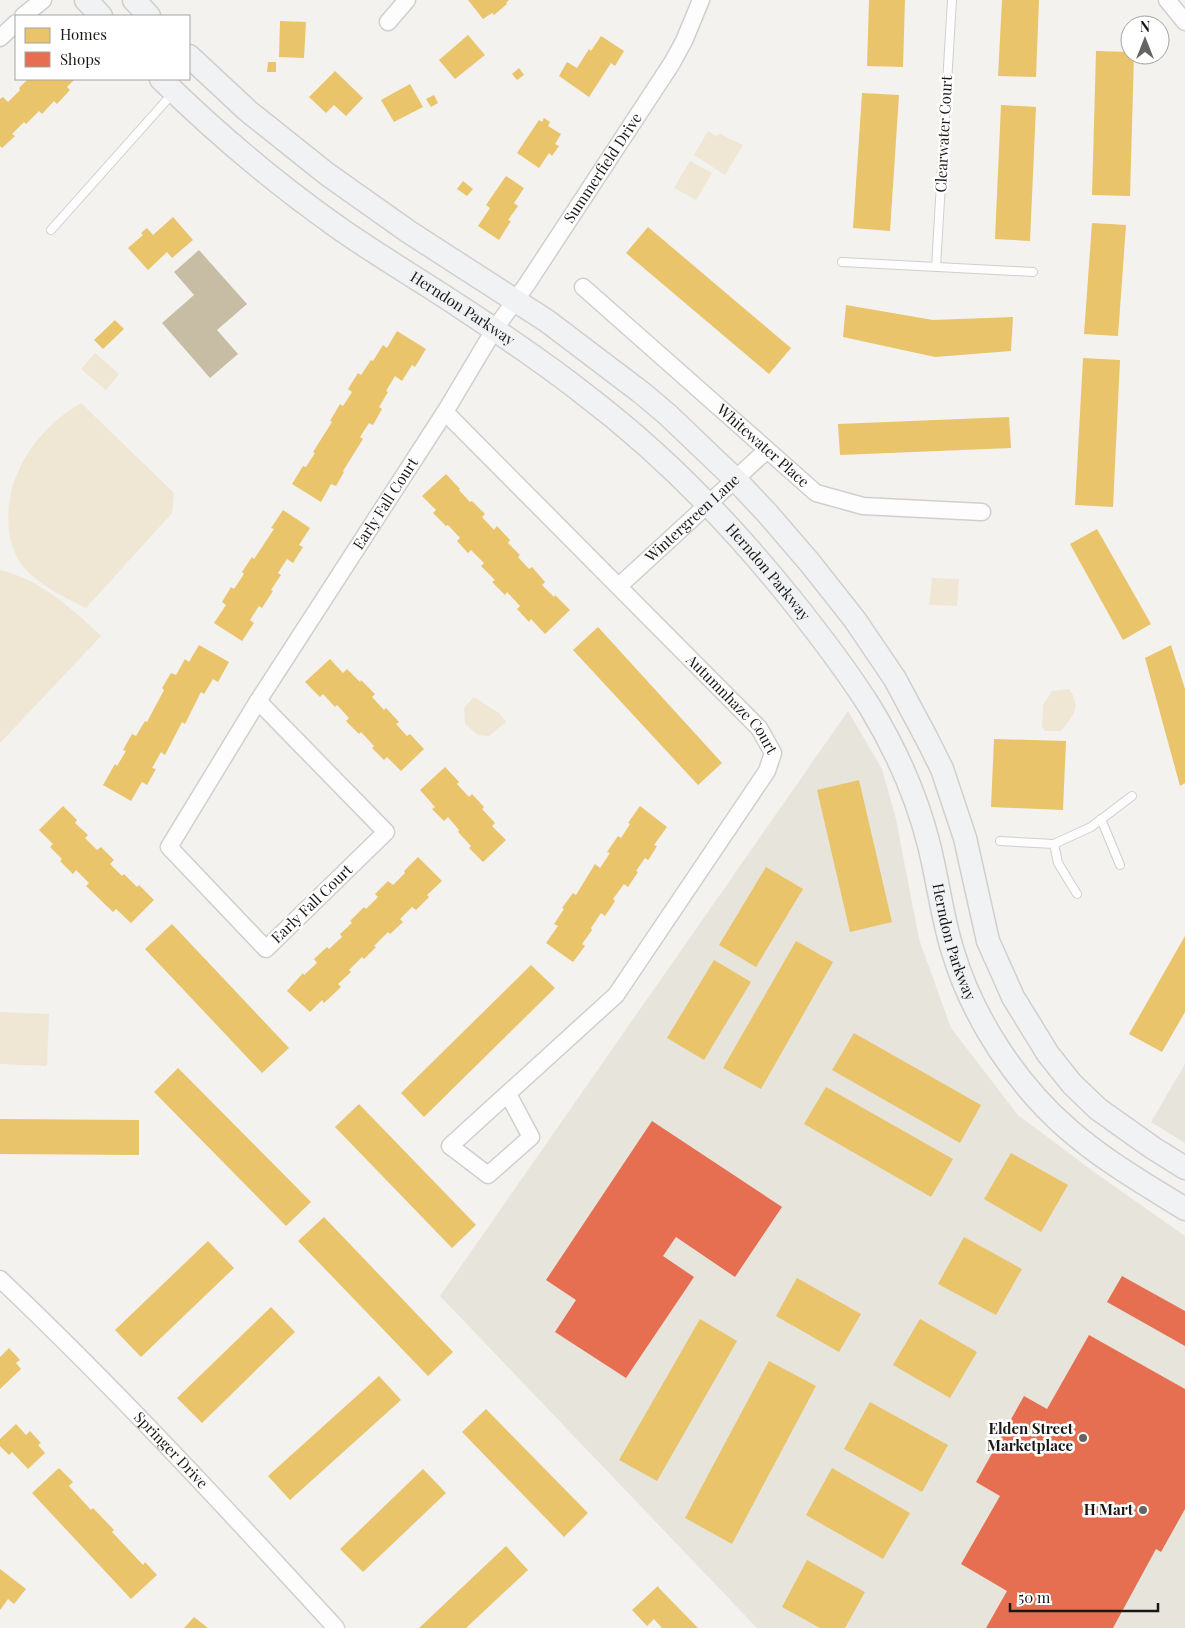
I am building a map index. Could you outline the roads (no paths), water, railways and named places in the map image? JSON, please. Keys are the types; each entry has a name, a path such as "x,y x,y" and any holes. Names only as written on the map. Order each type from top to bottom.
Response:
{"main road":[{"path":"86,0 100,15"},
{"path":"134,0 149,15"},
{"name":"Herndon Parkway","path":"190,57 248,111 327,174 409,232 516,300 578,344 649,399 735,479 767,513 833,591 875,648 910,705 942,769 953,801 972,868 988,941 1014,997 1048,1054 1072,1084 1098,1109 1185,1168"},
{"name":"Herndon Parkway","path":"168,85 226,140 334,225 519,346 588,396 666,462 709,504 763,563 824,641 871,709 892,748 907,779 920,814 929,846 945,922 964,986 996,1044 1022,1081 1066,1128 1102,1156 1185,1209"}],"street":[{"path":"24,15 43,0"},
{"path":"388,22 407,0"},
{"name":"Summerfield Drive","path":"494,330 516,300 672,63 684,41 701,0"},
{"path":"1167,0 1185,22"},
{"path":"0,38 15,24"},
{"name":"Whitewater Place","path":"583,287 816,493 864,506 982,512"},
{"name":"Early Fall Court","path":"258,701 386,832 266,949 169,847 258,701 445,412 494,330"},
{"name":"Autumnhaze Court","path":"445,412 759,728 773,753 767,772 616,995 450,1146 488,1175 531,1137 508,1094"},
{"name":"Wintergreen Lane","path":"619,586 767,450"},
{"name":"Springer Drive","path":"0,1279 52,1329 199,1480 336,1628"}],"lane":[{"name":"Clearwater Court","path":"936,267 952,0"},
{"path":"51,230 168,85"},
{"path":"842,262 1033,272"},
{"path":"1000,841 1054,844 1090,827 1132,796"},
{"path":"1100,819 1120,865"},
{"path":"1054,844 1058,863 1077,894"}],"place":[{"name":"Elden Street Marketplace","path":"1083,1438"},
{"name":"H Mart","path":"1143,1510"}]}
